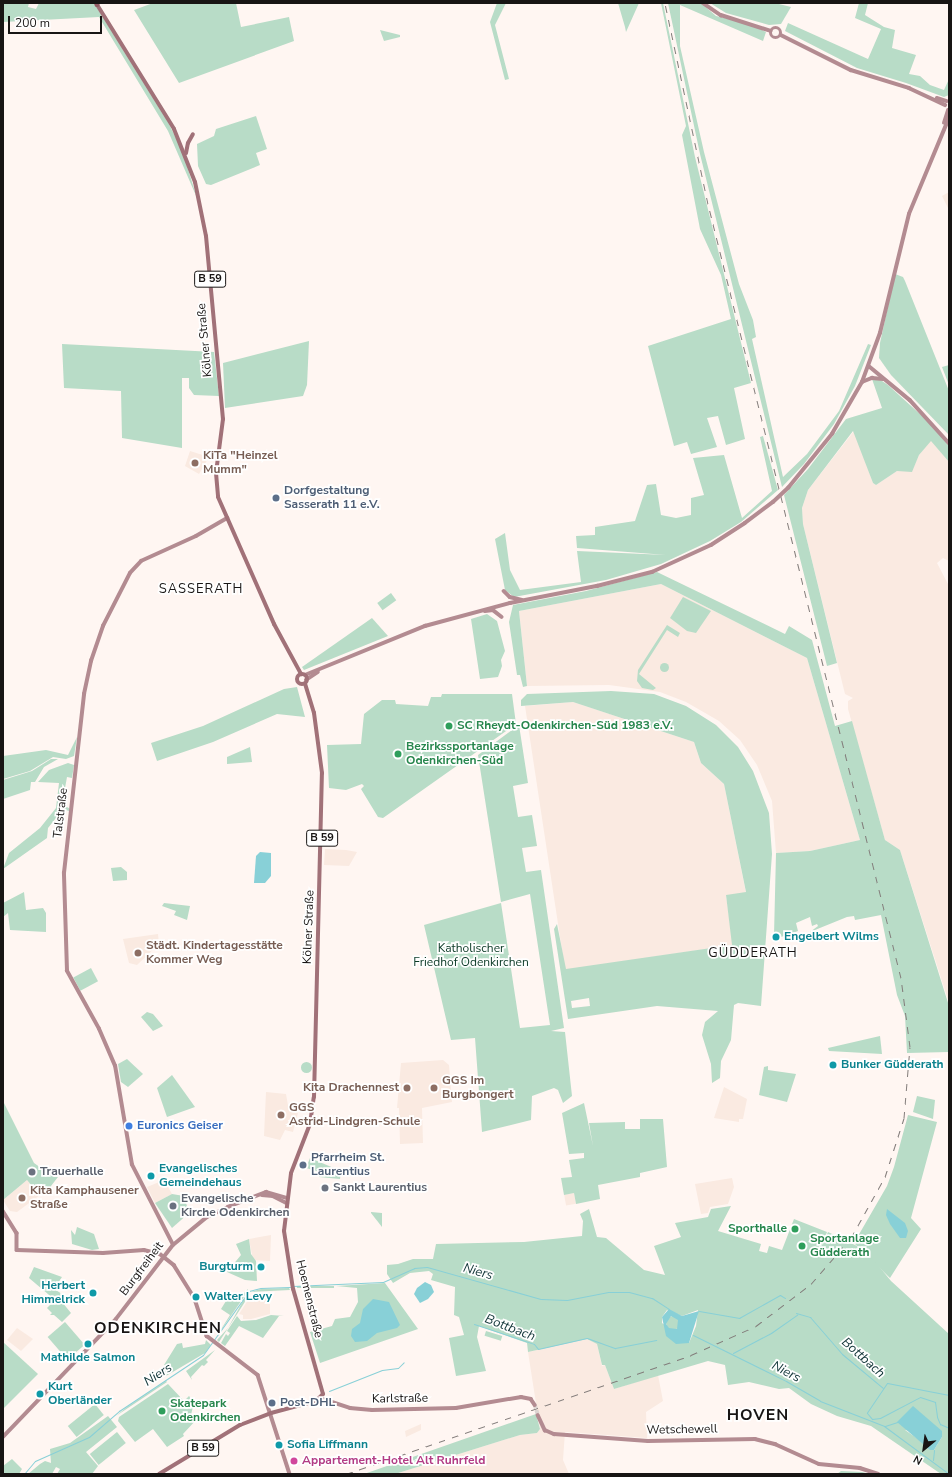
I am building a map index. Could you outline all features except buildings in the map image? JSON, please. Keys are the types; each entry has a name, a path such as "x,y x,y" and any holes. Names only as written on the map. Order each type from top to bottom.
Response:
{"main road":[{"name":"Kölner Straße","path":"97,3 166,114 186,155 200,199 206,236 223,418 216,487 227,518 292,661 301,675 312,705 322,772 314,1105 291,1173 287,1198"},
{"path":"186,155 188,143 193,134"},
{"name":"Kölner Straße","path":"301,675 304,682"},
{"name":"B 59","path":"287,1198 287,1203"},
{"name":"Hoemenstraße","path":"287,1203 284,1231 293,1287 322,1384 320,1398"},
{"name":"B 59","path":"159,1474 230,1431 271,1413 320,1398"}],"street":[{"path":"704,3 720,15 771,31 778,28 781,35 851,70 928,96 948,100 945,105"},
{"path":"771,31 774,38 781,35"},
{"path":"928,96 945,105 948,111 943,130"},
{"path":"304,682 320,671 425,626 523,600 629,579 676,562 726,536 773,502 788,488 832,434 862,382 881,328 906,223 949,118"},
{"path":"868,366 888,380 910,400 949,443"},
{"path":"862,382 872,378 888,380"},
{"name":"Talstraße","path":"173,1245 132,1165 115,1066 99,1029 72,981 66,965 64,873 84,694 91,661 103,626 134,567 149,555 191,539 227,518"},
{"path":"504,591 510,597 523,600"},
{"path":"464,615 493,610 502,617"},
{"path":"301,675 320,671"},
{"name":"Burgfreiheit","path":"3,1437 137,1295 173,1245 207,1217 257,1196 270,1192 287,1198"},
{"path":"257,1196 273,1196 287,1203"},
{"path":"3,1211 17,1233 17,1250 103,1253 144,1250 164,1256 174,1265 196,1304 203,1330 214,1343 258,1376 290,1474"},
{"name":"Karlstraße","path":"320,1398 350,1408 372,1410 456,1408 521,1397 531,1399 535,1405"},
{"name":"Wetschewell","path":"538,1415 545,1430 554,1434 648,1441 755,1439 774,1444 819,1464 860,1468 878,1474"}],"shaded area":[{"path":"949,192 949,210 942,196"},
{"path":"854,431 873,483 876,485 897,471 912,471 919,455 931,440 949,462 949,561 943,558 937,563 949,586 949,1003 900,850 885,840 848,709 848,701 853,698 845,694 803,524 802,508 808,490"},
{"name":"KiTa \"Heinzel Mumm\"","path":"190,451 209,457 199,474 185,466"},
{"path":"661,584 807,658 860,840 810,851 776,853 772,801 757,765 740,740 719,721 686,702 660,692 609,685 527,686 519,611"},
{"path":"573,702 694,742 701,763 724,784 746,893 726,896 733,945 565,970 525,706"},
{"path":"325,849 357,852 349,866 324,865"},
{"name":"Städt. Kindertagesstätte Kommer Weg","path":"158,934 159,944 137,965 129,963 123,939"},
{"name":"GGS Im Burgbongert","path":"443,1060 449,1065 452,1102 422,1108 423,1143 400,1144 399,1108 397,1108 401,1063"},
{"path":"724,1087 747,1099 743,1119 739,1119 739,1122 714,1118"},
{"name":"GGS Astrid-Lindgren-Schule","path":"266,1092 286,1094 289,1111 298,1113 293,1132 285,1130 280,1140 264,1136"},
{"path":"732,1178 734,1187 728,1204 710,1207 708,1213 701,1214 695,1184"},
{"name":"Kita Kamphausener Straße","path":"27,1180 40,1195 17,1212 10,1211 3,1200"},
{"path":"164,1180 172,1194 155,1203 147,1187"},
{"path":"574,1193 576,1204 566,1206 564,1195"},
{"path":"271,1235 270,1261 253,1260 249,1239"},
{"path":"270,1292 270,1314 251,1319 243,1319 243,1315 239,1314 250,1297"},
{"path":"17,1328 33,1339 21,1351 7,1340"},
{"path":"587,1339 597,1344 602,1366 605,1365 614,1389 658,1375 663,1401 646,1412 647,1438 565,1432 563,1460 569,1474 395,1474 520,1435 537,1433 540,1429 528,1352"},
{"path":"421,1424 421,1430 406,1437 405,1431"}],"green space":[{"path":"3,3 29,3 28,7 36,9 39,3 94,3 169,124 182,150 197,198 168,131 99,17 3,22"},
{"path":"153,3 236,3 241,27 289,17 294,41 179,83 134,10"},
{"path":"497,3 506,3 495,25 509,79 505,80 490,22"},
{"path":"618,3 639,3 626,32 625,27"},
{"path":"661,3 663,3 695,157 751,383 734,388 745,439 726,445 718,416 707,418 717,447 691,454 687,442 674,446 648,346 731,319 721,275 700,229 682,135 686,126"},
{"path":"668,3 701,3 716,16 747,23 766,32 763,41 680,5 680,46 704,152 739,284 753,320 756,337 752,339 783,477 807,454 839,411 868,344 871,345 855,386 834,424 804,464 782,487 700,154"},
{"path":"710,3 775,3 791,7 781,24 769,25 726,13"},
{"path":"859,3 868,3 865,15 884,27 895,30 892,48 916,55 909,74 920,76 930,85 944,90 949,79 949,95 944,97 906,83 857,68 785,31 788,23 868,59 881,29 855,18"},
{"path":"380,30 400,35 400,37 384,41"},
{"path":"256,116 267,149 256,153 260,165 211,185 206,184 198,166 197,144 214,136 216,129"},
{"path":"895,274 903,277 905,281 949,391 949,435 891,375 879,358 880,343"},
{"path":"309,341 307,385 303,396 225,408 223,363"},
{"path":"62,344 214,352 219,396 194,395 189,388 189,378 182,378 182,448 122,438 121,391 64,388"},
{"path":"949,365 949,385 942,367"},
{"path":"872,379 879,379 888,385 932,425 949,446 949,462 931,441 919,455 912,472 897,471 876,485 873,483 853,431 808,490 802,508 803,524 837,663 827,666 784,495 808,469 846,419 882,408"},
{"path":"763,436 778,490 741,522 710,541 661,564 606,580 514,597 505,590 495,539 505,533 510,570 520,590 581,582 577,551 666,555 577,548 576,536 595,535 595,527 635,521 647,485 656,484 661,515 676,518 691,515 691,498 704,495 693,458 724,455 742,518 772,491 760,437"},
{"path":"657,572 785,634 789,626 812,640 835,726 852,721 885,840 900,850 949,1006 949,1052 907,1053 905,1016 897,995 881,915 855,920 854,916 847,917 810,932 818,926 817,924 812,926 810,917 796,923 798,931 781,937 774,935 776,853 810,851 860,840 807,658 661,584 519,611 527,686 523,687 520,675 517,675 509,622 513,605 586,591"},
{"path":"391,593 396,600 383,610 377,603"},
{"path":"683,597 711,611 696,633 687,631 670,618"},
{"path":"487,614 497,621 505,651 501,660 502,666 498,677 480,679 471,619"},
{"path":"372,618 388,636 304,670 302,667"},
{"path":"667,625 680,633 678,637 667,630 639,674 656,688 653,690 642,688 637,681 638,670"},
{"path":"662,663 666,663 668,667 666,671 662,671 660,669 660,665"},
{"path":"297,687 305,717 277,714 213,742 157,761 151,743 203,726 284,689"},
{"path":"611,691 654,694 686,706 716,725 738,747 753,771 769,813 772,854 761,1006 738,1003 734,1005 731,1040 721,1061 720,1078 712,1083 711,1064 702,1035 705,1022 718,1011 657,1006 568,1019 554,929 557,924 566,969 732,945 726,895 746,892 724,784 701,763 694,742 573,702 521,706 521,700 527,694","holes":["589,998 590,1006 572,1008 571,1001"]},
{"name":"Bezirkssportanlage Odenkirchen-Süd","path":"442,694 512,694 516,724 383,818 378,817 361,789 364,786 362,784 346,790 329,788 327,745 361,744 364,714 382,700 395,700 396,704 428,706 431,697 441,697"},
{"name":"Katholischer Friedhof Odenkirchen","path":"519,725 528,783 513,786 518,817 532,815 537,846 522,848 526,872 541,870 564,1028 551,1031 565,1032 572,1096 563,1103 558,1090 554,1088 532,1096 531,1120 482,1132 475,1038 451,1040 424,925 501,903 520,1028 550,1025 530,894 501,902 478,755"},
{"path":"77,737 74,756 66,759 53,757 30,771 3,779 3,756 46,750 68,755"},
{"path":"250,747 252,762 227,764 227,757"},
{"path":"51,759 58,759 44,767 35,782 31,782 30,790 3,799 3,780 32,771"},
{"path":"68,763 74,765 72,778 67,777 62,805 69,808 69,811 63,809 48,828 47,838 3,869 9,853 40,828 56,808 59,783 38,782 49,770"},
{"path":"121,867 127,872 127,880 113,881 111,868"},
{"path":"24,892 26,910 43,908 46,913 46,932 10,930 8,913 3,917 3,903"},
{"path":"164,903 190,906 187,920 174,915 176,911 162,906"},
{"path":"91,968 98,981 80,991 73,977"},
{"path":"147,1012 153,1014 163,1026 153,1031 141,1017"},
{"path":"880,1036 882,1054 829,1051 828,1048"},
{"path":"127,1059 143,1074 128,1087 121,1082 118,1064"},
{"path":"304,1062 308,1062 310,1063 310,1071 304,1072 301,1069 301,1065"},
{"path":"768,1066 768,1070 796,1074 787,1102 759,1095 764,1067"},
{"path":"172,1075 195,1107 167,1117 157,1088"},
{"path":"917,1096 935,1100 933,1119 913,1112"},
{"path":"3,1101 34,1163 54,1177 58,1177 44,1195 42,1192 38,1193 27,1180 3,1200"},
{"path":"584,1103 593,1146 589,1123 625,1122 625,1129 640,1129 640,1119 663,1119 667,1167 640,1173 640,1177 598,1185 600,1199 576,1204 574,1193 564,1195 561,1178 572,1177 569,1160 584,1158 584,1153 569,1154 562,1113"},
{"path":"908,1115 937,1122 911,1218 921,1229 890,1278 854,1243 887,1186 894,1167"},
{"path":"310,1158 341,1171 340,1179 319,1177 320,1172 306,1168"},
{"path":"172,1194 184,1196 189,1213 172,1228 155,1203"},
{"path":"731,1206 718,1231 761,1244 759,1251 767,1253 769,1246 782,1250 794,1219 827,1232 820,1250 828,1232 857,1246 877,1264 891,1281 949,1334 949,1474 941,1474 871,1426 837,1416 811,1404 789,1388 779,1389 749,1382 728,1385 725,1365 708,1361 614,1389 605,1365 602,1365 597,1344 587,1339 528,1352 527,1343 479,1326 477,1337 486,1371 456,1376 449,1338 464,1335 459,1317 454,1315 455,1287 431,1280 433,1274 429,1271 410,1273 393,1283 387,1274 387,1265 398,1264 413,1259 433,1259 436,1244 524,1242 582,1236 583,1221 580,1214 589,1209 597,1237 606,1238 644,1270 665,1275 654,1246 681,1237 675,1223 708,1217 711,1209","holes":["667,1310 682,1316 698,1310 696,1326 689,1343 662,1323 662,1317","905,1430 942,1437 934,1450"]},
{"path":"371,1213 382,1213 382,1227"},
{"path":"77,1227 94,1234 99,1249 92,1250 72,1244 71,1230 75,1235"},
{"path":"249,1239 251,1254 256,1261 257,1281 245,1280 227,1272 241,1255 236,1244"},
{"path":"34,1267 62,1277 54,1289 67,1297 62,1302 71,1313 62,1322 54,1315 50,1315 52,1313 47,1308 55,1300 29,1278"},
{"path":"385,1283 418,1329 320,1363 310,1332 332,1326 335,1319 350,1317 358,1302 357,1288 336,1286"},
{"path":"297,1286 334,1286 334,1288 297,1288"},
{"path":"289,1288 290,1290 251,1292 261,1289"},
{"path":"248,1289 215,1339 230,1315 221,1309 231,1293 239,1298"},
{"path":"250,1294 219,1342 217,1340 228,1328 244,1299"},
{"path":"271,1315 284,1316 279,1316 263,1338 239,1326 225,1346 221,1343 226,1334 228,1336 230,1333 227,1331 237,1316 241,1321 256,1320"},
{"path":"673,1316 678,1318 680,1323 678,1328 673,1330 668,1328 666,1323 668,1318"},
{"path":"65,1322 85,1345 67,1360 48,1337"},
{"path":"486,1331 502,1336 501,1341 485,1336"},
{"path":"206,1340 211,1345 205,1353 166,1376 164,1365 177,1344 182,1343 183,1348 205,1344"},
{"path":"3,1342 38,1374 3,1409"},
{"path":"215,1350 206,1360 208,1362 204,1366 202,1365 191,1377 192,1380 186,1371"},
{"path":"166,1381 167,1382 116,1416 127,1407"},
{"path":"168,1384 184,1401 189,1396 194,1402 191,1415 197,1419 183,1434 184,1436 167,1447 153,1429 135,1442 118,1421 119,1417"},
{"path":"95,1404 104,1415 77,1437 68,1426"},
{"path":"536,1414 540,1429 537,1433 520,1435 395,1474 364,1474"},
{"path":"108,1416 117,1427 86,1452 98,1466 92,1474 57,1474 60,1469 56,1467 52,1474 28,1474 45,1461 51,1463 50,1449 70,1443"},
{"path":"117,1432 126,1443 99,1465 90,1454"},
{"path":"12,1459 22,1469 19,1474 3,1474 3,1466"},
{"path":"841,1471 862,1472 870,1474 837,1474"}],"water":[{"path":"260,852 271,853 271,876 265,883 254,883 256,856"},
{"path":"887,1209 905,1223 908,1231 906,1238 900,1238 890,1224 886,1215"},
{"path":"425,1282 431,1285 434,1292 428,1299 420,1303 414,1294 417,1288"},
{"path":"373,1299 389,1302 400,1325 397,1328 377,1333 367,1341 355,1342 351,1336 352,1329 360,1323 363,1309"},
{"path":"669,1309 682,1316 699,1311 689,1343 676,1344 666,1336 662,1317","holes":["671,1316 678,1320 677,1329 669,1328 666,1324"]},
{"path":"913,1406 942,1431 942,1437 934,1450 930,1450 897,1422"}],"waterway":[{"name":"Niers","path":"293,1286 383,1282 414,1268 427,1267 541,1299 567,1300 608,1292 629,1292 652,1298 669,1309"},
{"name":"Niers","path":"24,1474 35,1461 89,1437 119,1411 203,1355 249,1291 260,1288 290,1287"},
{"name":"Bottbach","path":"699,1311 739,1318 780,1295 785,1298"},
{"name":"Bottbach","path":"796,1313 810,1317 842,1354 883,1388"},
{"path":"733,1353 771,1333 797,1315"},
{"name":"Bottbach","path":"474,1324 534,1344 538,1349 587,1338 615,1348 656,1340"},
{"name":"Niers","path":"693,1335 786,1381 820,1401 884,1426 949,1474"},
{"name":"Bottbach","path":"329,1391 382,1370 398,1368 404,1362"},
{"name":"Niers","path":"949,1395 887,1383 867,1413 872,1419 880,1418 920,1397 935,1402 937,1417 940,1424 949,1428"},
{"path":"885,1426 897,1422"},
{"path":"933,1460 934,1450"}],"tunnel":[{"path":"535,1405 538,1415"}],"railway":[{"path":"346,1474 691,1355 756,1326 811,1284 851,1238 885,1177 904,1118 910,1047 901,978 708,204 665,3"}],"place":[{"name":"KiTa \"Heinzel Mumm\"","path":"195,463"},
{"name":"Dorfgestaltung Sasserath 11 e.V.","path":"276,498"},
{"name":"SC Rheydt-Odenkirchen-Süd 1983 e.V.","path":"449,726"},
{"name":"Bezirkssportanlage Odenkirchen-Süd","path":"398,754"},
{"name":"Engelbert Wilms","path":"776,937"},
{"name":"Städt. Kindertagesstätte Kommer Weg","path":"138,953"},
{"name":"Bunker Güdderath","path":"833,1065"},
{"name":"Kita Drachennest","path":"407,1088"},
{"name":"GGS Im Burgbongert","path":"434,1088"},
{"name":"GGS Astrid-Lindgren-Schule","path":"281,1115"},
{"name":"Euronics Geiser","path":"129,1126"},
{"name":"Pfarrheim St. Laurentius","path":"303,1165"},
{"name":"Trauerhalle","path":"32,1172"},
{"name":"Evangelisches Gemeindehaus","path":"151,1176"},
{"name":"Sankt Laurentius","path":"325,1188"},
{"name":"Kita Kamphausener Straße","path":"22,1198"},
{"name":"Evangelische Kirche Odenkirchen","path":"173,1206"},
{"name":"Sporthalle","path":"795,1229"},
{"name":"Sportanlage Güdderath","path":"802,1246"},
{"name":"Burgturm","path":"261,1267"},
{"name":"Herbert Himmelrick","path":"93,1293"},
{"name":"Walter Levy","path":"196,1297"},
{"name":"Mathilde Salmon","path":"88,1344"},
{"name":"Kurt Oberländer","path":"40,1394"},
{"name":"Post-DHL","path":"272,1403"},
{"name":"Skatepark Odenkirchen","path":"162,1411"},
{"name":"Sofia Liffmann","path":"279,1445"},
{"name":"Appartement-Hotel Alt Ruhrfeld","path":"294,1461"}],"district":[{"name":"SASSERATH","path":"201,589"},
{"name":"GÜDDERATH","path":"753,953"},
{"name":"ODENKIRCHEN","path":"158,1328"},
{"name":"HOVEN","path":"758,1415"}]}
